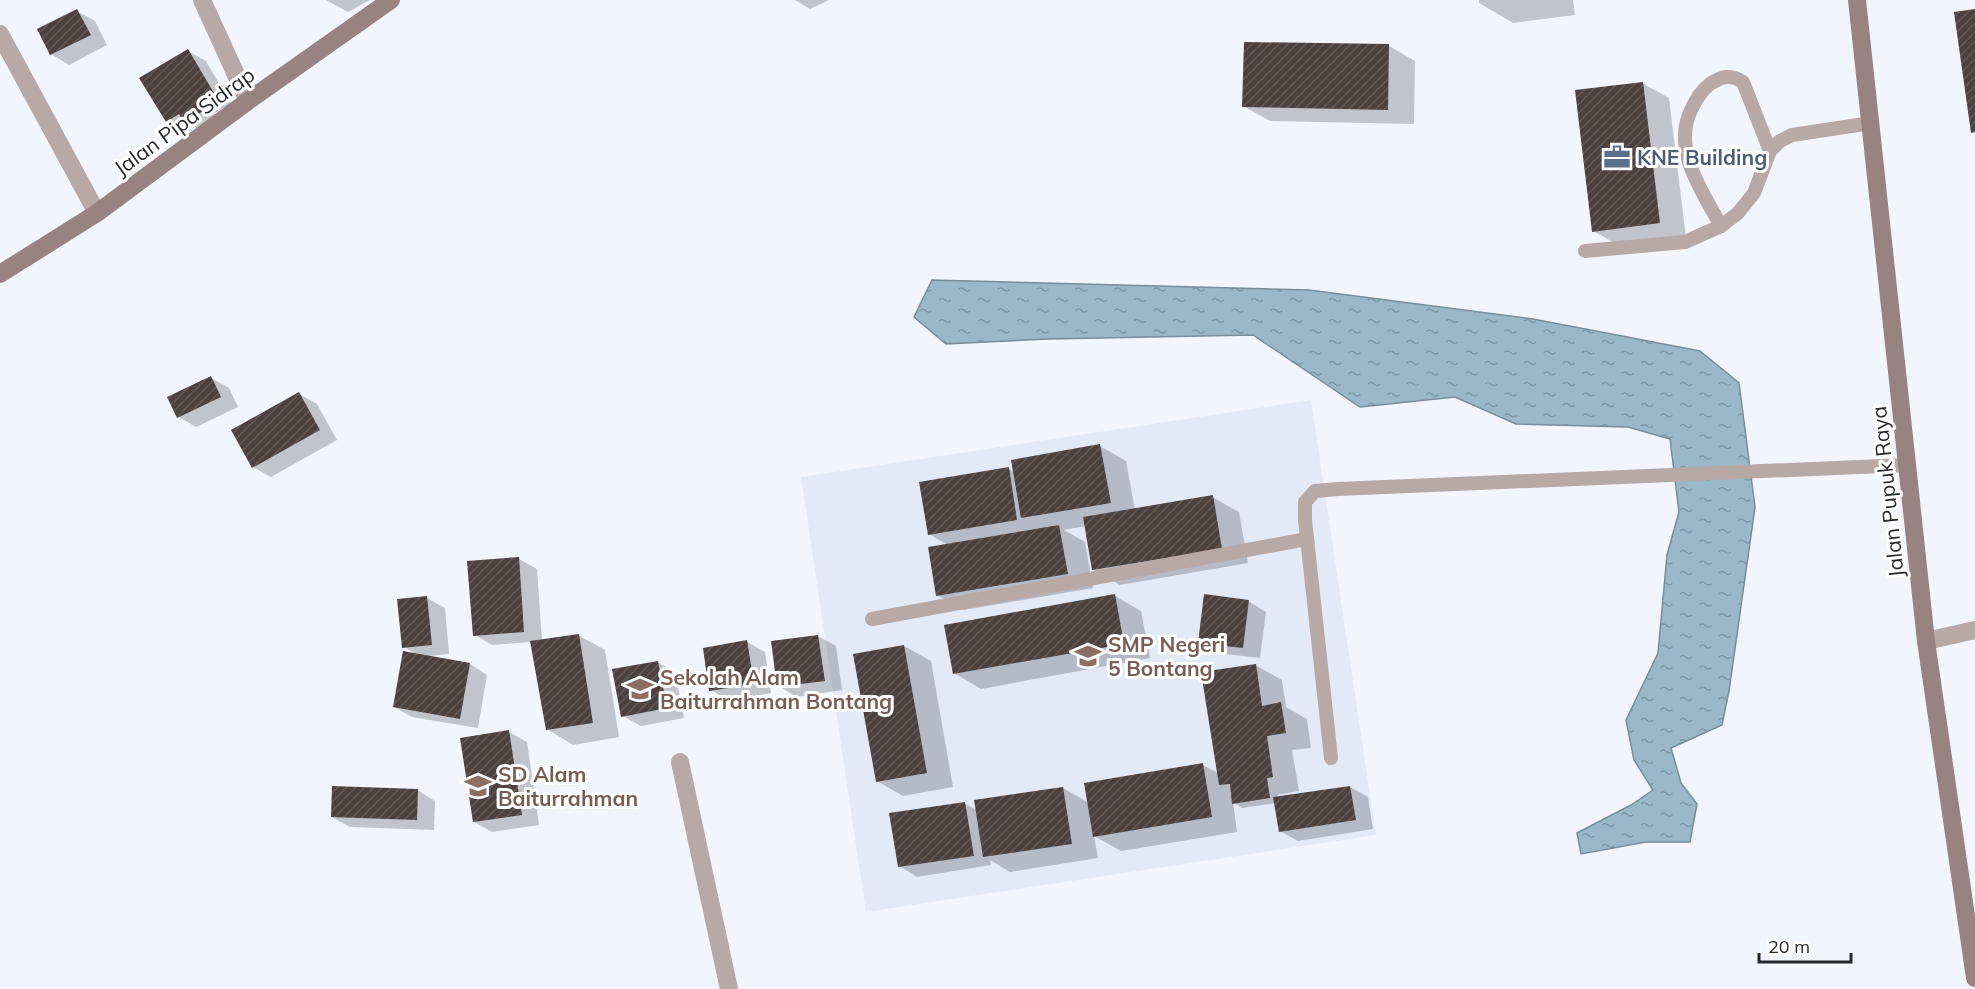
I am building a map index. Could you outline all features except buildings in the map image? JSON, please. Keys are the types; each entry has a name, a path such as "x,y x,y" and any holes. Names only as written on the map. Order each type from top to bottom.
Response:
{"street":[{"path":"202,0 248,101"},
{"name":"Jalan Pipa Sidrap","path":"0,274 97,213 248,101 391,0"},
{"name":"Jalan Pupuk Raya","path":"1857,0 1926,640 1975,978"},
{"path":"0,34 97,213"},
{"path":"1926,640 1975,630"},
{"path":"680,762 729,989"}],"lane":[{"path":"1721,226 1690,167 1685,145 1686,121 1695,100 1708,85 1724,77 1735,76 1743,82 1770,151"},
{"path":"1585,251 1685,242 1721,226 1738,213 1754,193 1770,151 1780,141 1792,135 1871,123"},
{"path":"1331,758 1307,538 1305,502 1315,491 1906,465"},
{"path":"872,619 1307,538"}],"shaded area":[{"name":"SMP Negeri 5 Bontang","path":"1311,400 1376,835 866,912 801,477"}],"water":[{"path":"932,280 1309,290 1533,319 1700,351 1739,383 1755,507 1729,691 1722,725 1671,748 1681,783 1697,804 1690,842 1646,842 1581,854 1577,833 1631,805 1653,790 1634,760 1626,720 1658,653 1667,555 1679,512 1670,439 1628,427 1516,424 1455,397 1360,407 1253,335 1048,339 946,344 914,317"}],"place":[{"name":"KNE Building","path":"1617,157"},
{"name":"SMP Negeri 5 Bontang","path":"1088,656"},
{"name":"Sekolah Alam Baiturrahman Bontang","path":"640,689"},
{"name":"SD Alam Baiturrahman","path":"478,786"}]}
